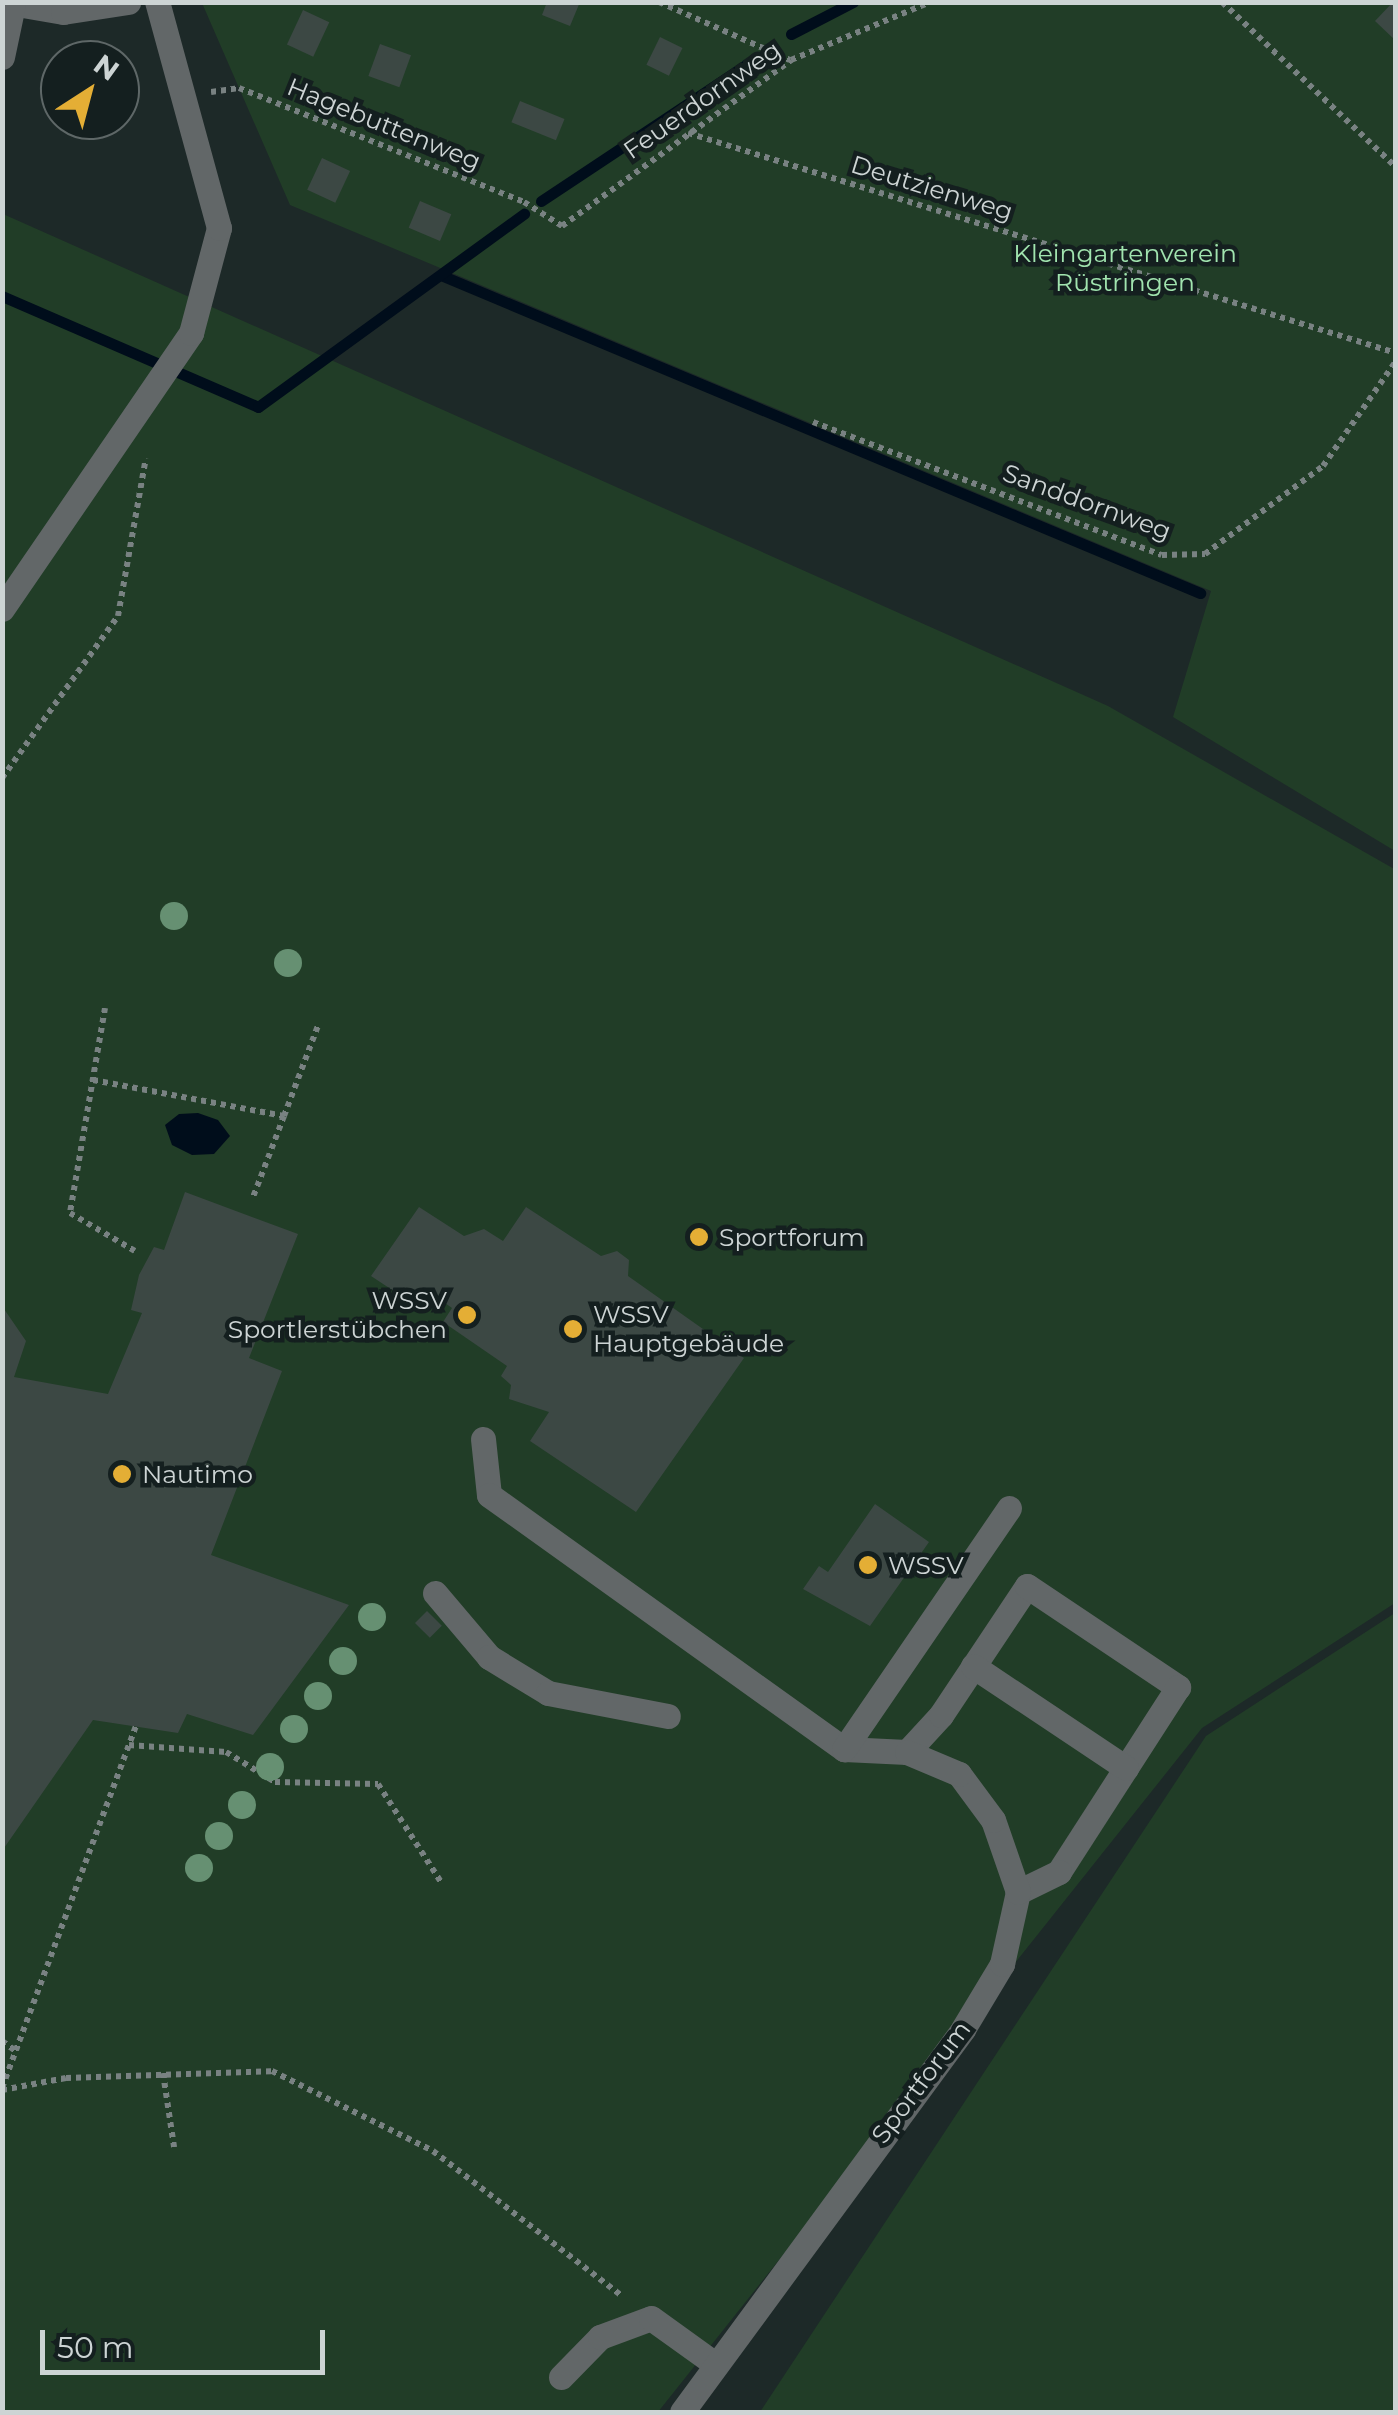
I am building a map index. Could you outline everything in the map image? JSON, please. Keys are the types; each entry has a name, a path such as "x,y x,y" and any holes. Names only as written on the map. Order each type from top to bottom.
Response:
{"street":[{"path":"2,56 9,4 63,12 128,2"},
{"path":"2,609 162,381 190,333 219,228 157,2"},
{"path":"483,1439 489,1495 844,1749 906,1752 958,1774 993,1820 1018,1892 1059,1872 1178,1687 1027,1586 973,1666 906,1752"},
{"path":"844,1749 1008,1508"},
{"path":"435,1592 489,1658 548,1694 668,1716"},
{"path":"973,1666 1126,1768"},
{"name":"Sportforum","path":"682,2412 963,2029 1002,1964 1018,1892"},
{"path":"561,2376 600,2337 651,2318 715,2364"}],"path":[{"path":"659,2 791,60"},
{"name":"Feuerdornweg","path":"562,226 686,132 791,60 930,2"},
{"path":"1222,2 1396,167"},
{"name":"Hagebuttenweg","path":"184,95 239,88 524,202 562,226"},
{"name":"Deutzienweg","path":"686,132 1396,352"},
{"name":"Sanddornweg","path":"813,422 1162,556 1205,554 1323,466 1396,361"},
{"path":"2,778 118,616 148,445"},
{"path":"106,1008 70,1213 135,1250"},
{"path":"253,1197 319,1024"},
{"path":"93,1080 284,1116"},
{"path":"136,1726 2,2089 66,2078 272,2071 417,2143 651,2318"},
{"path":"129,1745 226,1752 275,1782 378,1784 440,1882"},
{"path":"2,2041 16,2051"},
{"path":"163,2074 174,2148"}],"green space":[{"name":"Kleingartenverein Rüstringen","path":"202,3 1395,3 1395,851 1173,717 1211,591 290,205"},
{"name":"Sportforum","path":"3,214 1108,706 1396,870 1395,1603 1202,1728 658,2412 3,2412"},
{"path":"1395,1613 1395,2412 760,2412 1206,1736"}],"water":[{"path":"198,1113 218,1120 230,1136 214,1154 192,1155 172,1145 165,1125 179,1114"}],"building":[{"path":"547,2 580,2 570,26 542,15"},
{"path":"1396,2 1396,41 1375,21"},
{"path":"303,10 329,22 313,57 287,44"},
{"path":"660,37 682,48 669,76 646,65"},
{"path":"380,44 411,55 399,87 368,76"},
{"path":"520,101 565,119 556,140 511,122"},
{"path":"322,158 350,171 335,203 307,190"},
{"path":"420,201 451,214 440,241 409,228"},
{"name":"Nautimo","path":"185,1192 298,1234 249,1358 282,1371 211,1555 349,1605 253,1735 187,1714 178,1733 93,1720 2,1851 2,1306 26,1341 14,1377 108,1394 142,1313 131,1310 139,1275 154,1247 164,1250"},
{"path":"419,1207 464,1236 484,1229 503,1241 526,1207 601,1256 617,1251 629,1260 628,1276 744,1358 636,1512 530,1441 549,1412 509,1399 511,1385 501,1376 507,1366 443,1322 452,1308 435,1296 424,1311 371,1276"},
{"path":"875,1504 929,1542 870,1626 803,1589 819,1566 828,1572"},
{"path":"427,1611 442,1626 430,1638 415,1623"}],"waterway":[{"path":"791,34 853,2"},
{"path":"541,201 747,64"},
{"path":"2,296 258,407 524,214"},
{"path":"443,276 1200,593"}],"place":[{"name":"Sportforum","path":"699,1237"},
{"name":"WSSV Sportlerstübchen","path":"467,1315"},
{"name":"WSSV Hauptgebäude","path":"573,1329"},
{"name":"Nautimo","path":"122,1474"},
{"name":"WSSV","path":"868,1565"}]}
